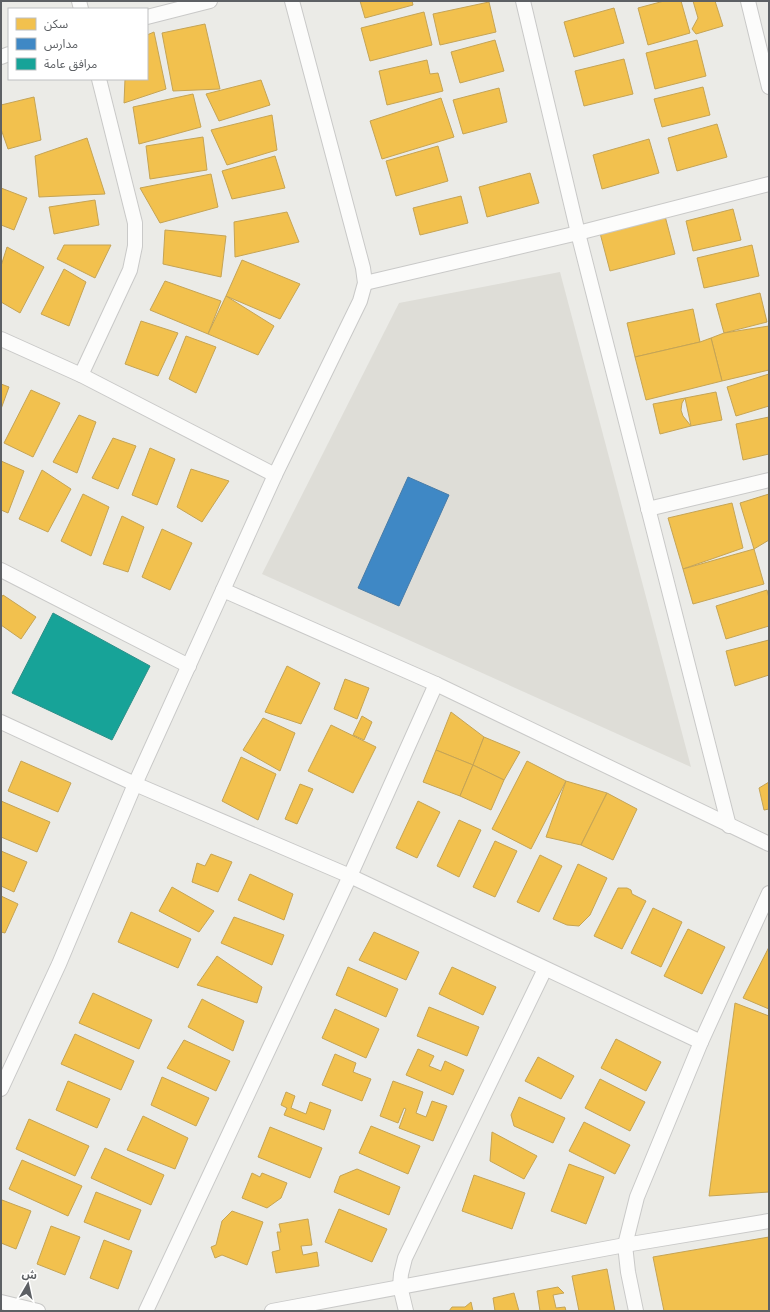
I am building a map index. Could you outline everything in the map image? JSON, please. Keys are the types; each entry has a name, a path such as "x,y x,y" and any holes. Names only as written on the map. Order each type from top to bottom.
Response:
{"street":[{"path":"148,17 210,1"},
{"path":"1,1089 59,964 135,784 275,475 360,302 365,283 363,268 292,1"},
{"path":"523,1 578,233 728,826"},
{"path":"748,1 769,87"},
{"path":"81,375 130,270 135,246 135,223 99,80"},
{"path":"365,283 578,233 769,184"},
{"path":"1,339 81,375 275,475"},
{"path":"648,509 769,480"},
{"path":"1,570 189,666"},
{"path":"223,590 436,684 728,826 769,844"},
{"path":"146,1311 350,876 436,684"},
{"path":"1,722 135,784 350,876 701,1042"},
{"path":"636,1311 628,1272 625,1245 637,1197 701,1042 769,893"},
{"path":"406,1311 400,1286 405,1258 545,969"},
{"path":"272,1311 625,1245 769,1221"},
{"path":"1,1302 38,1311"}],"shaded area":[{"path":"560,272 691,767 262,574 399,303"}],"building: سكن":[{"path":"360,1 412,1 413,5 365,18"},
{"path":"664,1 681,1 690,33 648,45 638,8"},
{"path":"693,1 715,1 723,26 696,34 692,29 698,18"},
{"path":"489,2 496,32 440,45 433,14"},
{"path":"614,8 624,43 574,57 564,22"},
{"path":"424,12 432,45 370,61 361,28"},
{"path":"205,24 220,89 173,91 162,33"},
{"path":"154,32 166,89 124,103 125,80 148,80 148,35"},
{"path":"495,40 504,71 460,83 451,52"},
{"path":"697,40 706,76 655,89 646,53"},
{"path":"624,59 633,94 584,106 575,71"},
{"path":"427,60 430,74 438,73 443,91 387,105 379,71"},
{"path":"261,80 270,105 219,121 206,94"},
{"path":"703,87 710,115 662,127 654,99"},
{"path":"499,88 507,122 463,134 453,100"},
{"path":"193,94 201,127 139,144 133,107"},
{"path":"34,97 41,140 8,149 1,129 1,105"},
{"path":"441,98 454,137 382,159 370,121"},
{"path":"272,115 277,150 227,165 211,130"},
{"path":"717,124 727,157 677,171 668,138"},
{"path":"203,137 207,170 150,179 146,146"},
{"path":"87,138 105,194 39,197 35,156"},
{"path":"649,139 659,173 602,189 593,155"},
{"path":"438,146 448,181 396,196 386,161"},
{"path":"275,156 285,188 232,199 222,171"},
{"path":"530,173 539,203 487,217 479,187"},
{"path":"211,174 218,207 160,223 140,188"},
{"path":"1,188 27,198 14,230 1,225"},
{"path":"461,196 468,223 420,235 413,208"},
{"path":"95,200 99,225 54,234 49,207"},
{"path":"733,209 741,240 693,251 686,221"},
{"path":"287,212 299,242 235,257 234,222"},
{"path":"665,216 675,254 610,271 600,233"},
{"path":"165,230 226,236 221,277 163,264"},
{"path":"64,245 111,245 95,278 57,259"},
{"path":"752,245 759,276 704,288 697,258"},
{"path":"7,247 44,267 20,313 1,302 1,266"},
{"path":"242,260 300,284 280,319 226,296"},
{"path":"64,269 86,282 69,326 41,314"},
{"path":"165,281 221,301 208,334 150,310"},
{"path":"760,293 767,322 724,333 716,304"},
{"path":"226,296 274,326 258,355 208,334"},
{"path":"693,309 700,342 635,357 627,323"},
{"path":"141,321 178,333 158,376 125,364"},
{"path":"769,326 769,370 722,381 711,338 724,333"},
{"path":"186,336 216,347 196,393 169,379"},
{"path":"711,338 722,381 646,400 635,357 700,342"},
{"path":"769,374 769,406 736,416 727,387"},
{"path":"1,384 9,387 1,409"},
{"path":"31,390 60,403 33,457 4,443"},
{"path":"716,392 722,420 691,426 685,398"},
{"path":"685,398 682,403 681,410 683,416 691,426 660,434 653,404"},
{"path":"79,415 96,422 77,473 53,462"},
{"path":"769,417 769,454 743,460 736,424"},
{"path":"113,438 136,446 118,489 92,478"},
{"path":"150,448 175,459 157,505 132,495"},
{"path":"1,461 24,471 8,513 1,510"},
{"path":"191,469 229,481 202,522 177,507"},
{"path":"42,470 71,489 48,532 19,519"},
{"path":"83,494 109,507 91,556 61,541"},
{"path":"769,494 769,540 754,549 740,503"},
{"path":"732,503 743,548 683,569 668,518"},
{"path":"122,516 144,527 128,572 103,564"},
{"path":"162,529 192,543 170,590 142,577"},
{"path":"754,549 764,584 693,604 683,569"},
{"path":"767,590 769,598 769,626 726,639 716,606"},
{"path":"3,595 36,617 21,639 1,625 1,598"},
{"path":"769,640 769,675 735,686 726,651"},
{"path":"287,666 320,683 301,724 265,712"},
{"path":"345,679 369,688 357,719 334,709"},
{"path":"451,712 484,737 473,765 436,750"},
{"path":"362,716 372,722 364,740 353,735"},
{"path":"263,718 295,733 280,771 243,750"},
{"path":"331,725 376,747 353,793 308,771"},
{"path":"484,737 520,752 504,780 473,765"},
{"path":"436,750 473,765 460,796 423,782"},
{"path":"241,757 276,774 258,820 222,801"},
{"path":"21,761 71,783 58,812 8,791"},
{"path":"527,761 566,781 531,849 492,829"},
{"path":"473,765 504,780 491,810 460,796"},
{"path":"566,781 607,793 581,845 546,837"},
{"path":"769,782 769,809 764,810 759,788"},
{"path":"300,784 313,789 297,824 285,819"},
{"path":"607,793 637,809 613,860 581,845"},
{"path":"1,801 50,822 37,852 1,837"},
{"path":"418,801 440,812 417,858 396,848"},
{"path":"459,820 481,830 459,877 437,866"},
{"path":"495,841 517,851 495,897 473,887"},
{"path":"1,851 27,862 14,892 1,886"},
{"path":"211,854 232,862 218,892 192,882 197,863 205,866"},
{"path":"540,855 562,866 539,912 517,902"},
{"path":"578,864 607,878 590,915 579,926 567,925 553,919"},
{"path":"250,874 293,894 284,920 238,900"},
{"path":"172,887 214,911 199,932 159,911"},
{"path":"618,888 627,888 631,890 632,894 646,901 622,949 594,936"},
{"path":"1,896 18,904 5,933 1,932"},
{"path":"653,908 682,922 661,967 631,953"},
{"path":"131,912 191,939 178,968 118,942"},
{"path":"234,917 284,935 272,965 221,943"},
{"path":"688,929 725,947 702,994 664,976"},
{"path":"374,932 419,952 406,980 359,960"},
{"path":"769,947 769,1009 743,998"},
{"path":"217,956 262,987 257,1003 197,985"},
{"path":"348,967 398,989 386,1017 336,995"},
{"path":"452,967 496,987 483,1015 439,994"},
{"path":"93,993 152,1020 139,1049 79,1023"},
{"path":"202,999 244,1021 233,1051 188,1027"},
{"path":"735,1003 769,1016 769,1192 709,1196"},
{"path":"429,1007 479,1027 467,1056 417,1036"},
{"path":"335,1009 379,1029 366,1058 322,1038"},
{"path":"75,1034 134,1061 121,1090 61,1064"},
{"path":"616,1039 661,1062 646,1091 601,1068"},
{"path":"184,1040 230,1061 216,1091 167,1068"},
{"path":"418,1049 434,1056 429,1066 441,1071 445,1061 464,1070 453,1095 406,1075"},
{"path":"335,1054 356,1063 353,1072 371,1079 362,1101 322,1085"},
{"path":"538,1057 574,1076 561,1099 525,1081"},
{"path":"162,1077 209,1098 196,1126 151,1105"},
{"path":"600,1079 645,1102 630,1131 585,1108"},
{"path":"68,1081 110,1099 97,1128 56,1110"},
{"path":"393,1081 423,1092 416,1113 426,1117 432,1101 447,1106 433,1141 399,1128 406,1109 404,1108 398,1123 380,1116"},
{"path":"286,1092 295,1096 291,1108 306,1114 310,1102 331,1110 324,1130 284,1115 287,1108 281,1105"},
{"path":"519,1097 565,1118 553,1143 514,1126 511,1115"},
{"path":"143,1116 188,1138 175,1169 127,1150"},
{"path":"29,1119 89,1146 75,1176 16,1149"},
{"path":"584,1122 630,1145 615,1174 569,1151"},
{"path":"371,1126 420,1146 408,1174 359,1153"},
{"path":"270,1127 322,1148 310,1178 258,1157"},
{"path":"492,1132 537,1156 524,1179 490,1161"},
{"path":"105,1148 164,1175 151,1205 91,1178"},
{"path":"22,1160 82,1186 68,1216 9,1189"},
{"path":"569,1164 604,1177 586,1224 551,1211"},
{"path":"357,1169 400,1187 389,1215 334,1192 340,1176"},
{"path":"252,1173 260,1177 262,1173 287,1183 281,1198 267,1208 242,1198"},
{"path":"474,1175 525,1193 512,1229 462,1211"},
{"path":"96,1192 141,1210 129,1240 84,1222"},
{"path":"2,1200 31,1211 16,1249 1,1243"},
{"path":"339,1209 387,1229 372,1262 325,1242"},
{"path":"232,1211 263,1222 247,1265 222,1255 215,1258 211,1247 216,1245 222,1221"},
{"path":"308,1219 312,1245 301,1246 303,1255 317,1252 319,1266 276,1273 272,1252 280,1250 277,1232 281,1232 279,1224"},
{"path":"51,1226 80,1237 65,1275 37,1264"},
{"path":"769,1237 769,1311 664,1311 653,1257"},
{"path":"104,1240 132,1251 118,1289 90,1278"},
{"path":"607,1269 615,1311 579,1311 572,1276"},
{"path":"558,1287 564,1293 553,1295 556,1308 565,1307 566,1311 540,1311 537,1291"},
{"path":"514,1293 519,1311 495,1311 493,1298"},
{"path":"471,1302 473,1311 449,1311 452,1307 465,1307"}],"building: مدارس":[{"path":"408,477 449,495 399,606 358,588"}],"building: مرافق عامة":[{"path":"53,613 150,666 112,740 12,693"}]}
